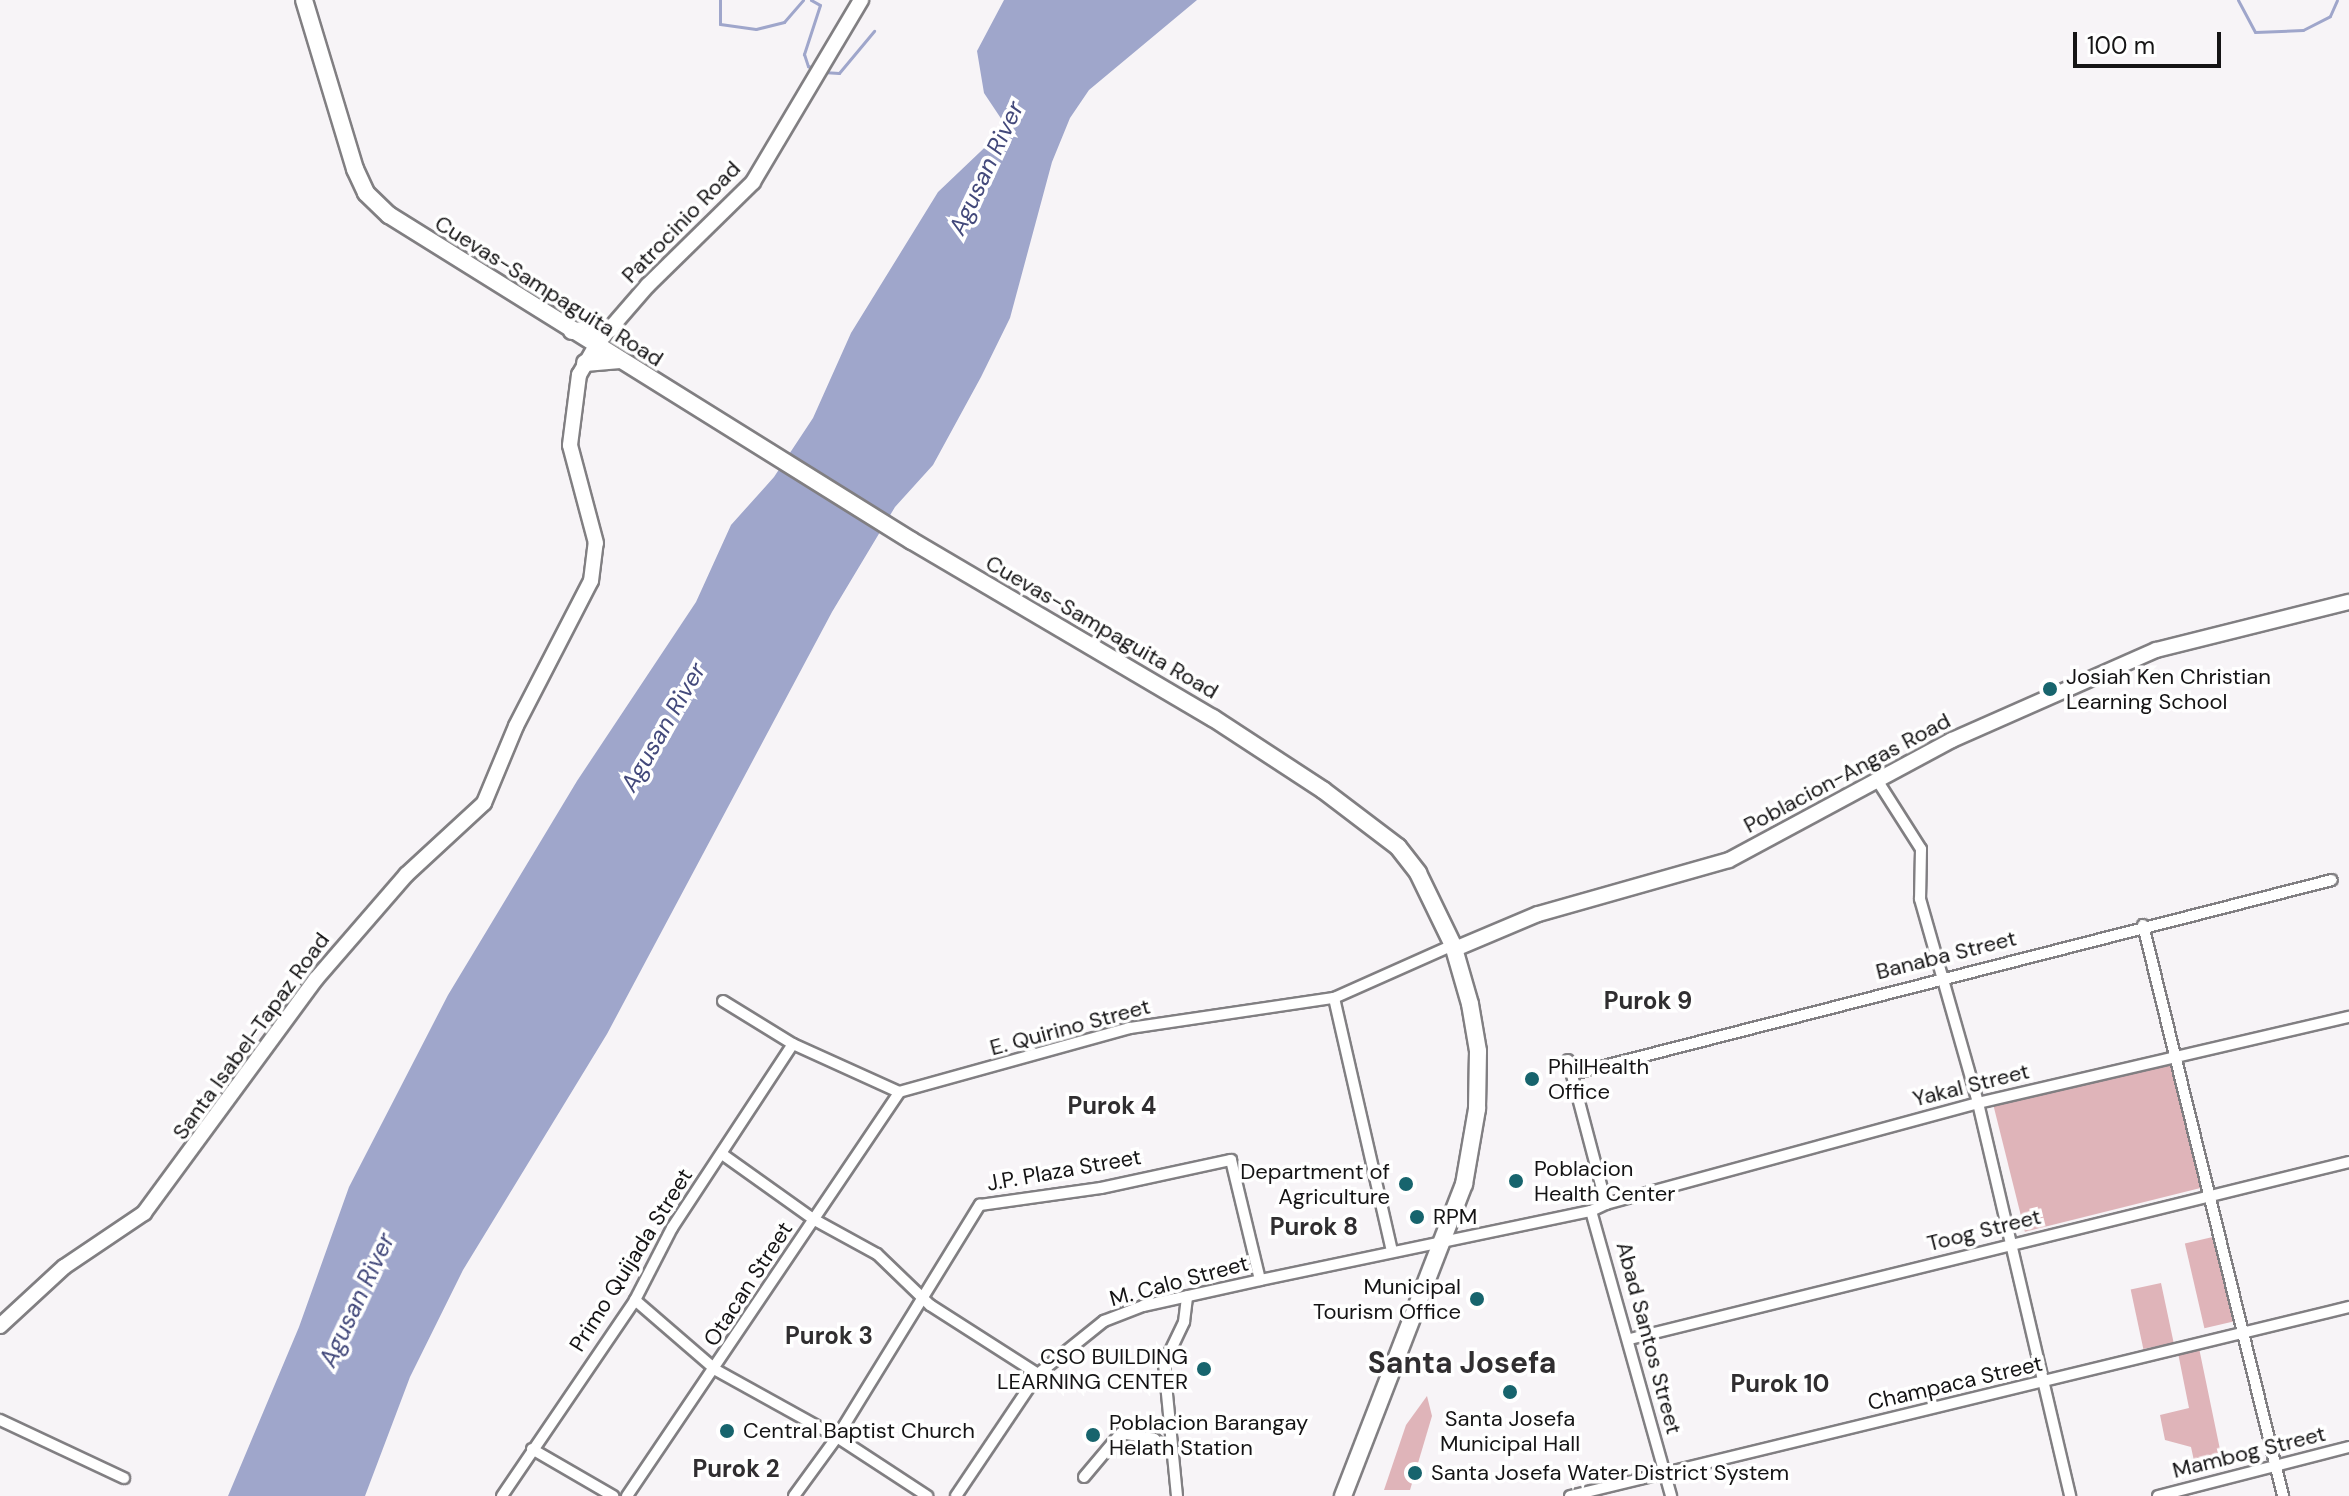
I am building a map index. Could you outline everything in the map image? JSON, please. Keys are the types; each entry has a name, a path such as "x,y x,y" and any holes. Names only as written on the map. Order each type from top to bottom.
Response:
{"main road":[{"name":"Cuevas-Sampaguita Road","path":"304,0 355,169 372,200 413,233 912,541 1213,718 1323,790 1407,858 1454,947 1474,1020 1479,1087 1469,1162 1444,1240 1343,1496"},
{"path":"610,329 619,359 585,363 573,331 610,329"}],"street":[{"name":"Patrocinio Road","path":"596,345 753,182 861,0"},
{"name":"Santa Isabel-Tapaz Road","path":"0,1326 64,1267 144,1213 316,979 406,875 484,803 516,726 591,581 596,543 570,445 573,397 585,363 596,345"},
{"name":"Poblacion-Angas Road","path":"1454,947 1538,914 1729,860 1952,740 2156,650 2349,602"},
{"path":"1877,780 1921,849 1920,899 1978,1103 2070,1496"},
{"name":"Banaba Street","path":"1573,1074 1942,976 2332,880"},
{"path":"2143,925 2283,1496"},
{"name":"E. Quirino Street","path":"899,1092 1130,1028 1334,998 1454,947"},
{"path":"1334,998 1392,1251"},
{"path":"723,1001 793,1044 899,1092"},
{"name":"Yakal Street","path":"1606,1204 1978,1103 2349,1017"},
{"name":"Primo Quijada Street","path":"502,1496 635,1300 672,1228 793,1044"},
{"path":"1444,1240 1591,1211 1606,1204 1568,1060"},
{"name":"Otacan Street","path":"627,1496 716,1370 899,1092"},
{"path":"722,1154 813,1219 877,1254 920,1296 1038,1374"},
{"name":"J.P. Plaza Street","path":"794,1496 837,1437 920,1296 980,1205 1101,1188 1223,1159 1231,1160 1260,1280"},
{"name":"Toog Street","path":"1630,1339 2349,1162"},
{"name":"Abad Santos Street","path":"1591,1211 1630,1339 1671,1496"},
{"name":"M. Calo Street","path":"956,1496 1038,1374 1104,1321 1187,1296 1444,1240"},
{"path":"1177,1496 1164,1364 1184,1322 1187,1296"},
{"path":"635,1300 716,1370 837,1437 927,1496"},
{"name":"Champaca Street","path":"1570,1496 2349,1307"},
{"path":"0,1420 124,1478"},
{"path":"1084,1477 1121,1433 1154,1439 1173,1455"},
{"name":"Mambog Street","path":"2158,1496 2349,1447"},
{"path":"532,1449 613,1496"}],"shaded area":[{"path":"2172,1061 2203,1187 2025,1232 1993,1106"},
{"path":"2217,1236 2237,1321 2204,1328 2185,1243"},
{"path":"2161,1283 2174,1343 2143,1349 2131,1289"},
{"path":"2199,1348 2223,1464 2196,1470 2191,1447 2165,1440 2160,1415 2189,1408 2178,1353"},
{"path":"1427,1396 1432,1416 1410,1490 1384,1490 1406,1425"}],"water":[{"name":"Agusan River","path":"1004,0 1197,0 1089,90 1070,118 1052,162 1010,318 981,377 933,465 895,507 832,612 607,1034 463,1270 410,1377 365,1496 228,1496 299,1327 349,1187 448,995 577,781 696,602 731,525 774,477 813,418 851,333 938,192 1001,132 1002,120 984,93 977,51"}],"waterway":[{"path":"720,0 720,24 756,29 784,22 803,0"},
{"path":"811,0 820,5 804,54 808,66 816,69"},
{"path":"2238,0 2255,32 2303,30 2330,16 2337,0"},
{"path":"823,72 839,73 874,31"}],"place":[{"name":"Josiah Ken Christian Learning School","path":"2050,689"},
{"name":"PhilHealth Office","path":"1532,1079"},
{"name":"Poblacion Health Center","path":"1516,1181"},
{"name":"Department of Agriculture","path":"1406,1184"},
{"name":"RPM","path":"1417,1217"},
{"name":"Municipal Tourism Office","path":"1477,1299"},
{"name":"CSO BUILDING LEARNING CENTER","path":"1204,1369"},
{"name":"Santa Josefa Municipal Hall","path":"1510,1392"},
{"name":"Central Baptist Church","path":"727,1431"},
{"name":"Poblacion Barangay Helath Station","path":"1093,1435"},
{"name":"Santa Josefa Water District System","path":"1415,1473"}],"district":[{"name":"Purok 9","path":"1648,1001"},
{"name":"Purok 4","path":"1112,1106"},
{"name":"Purok 8","path":"1314,1227"},
{"name":"Purok 3","path":"829,1336"},
{"name":"Santa Josefa","path":"1462,1363"},
{"name":"Purok 10","path":"1780,1384"},
{"name":"Purok 2","path":"736,1469"}]}
